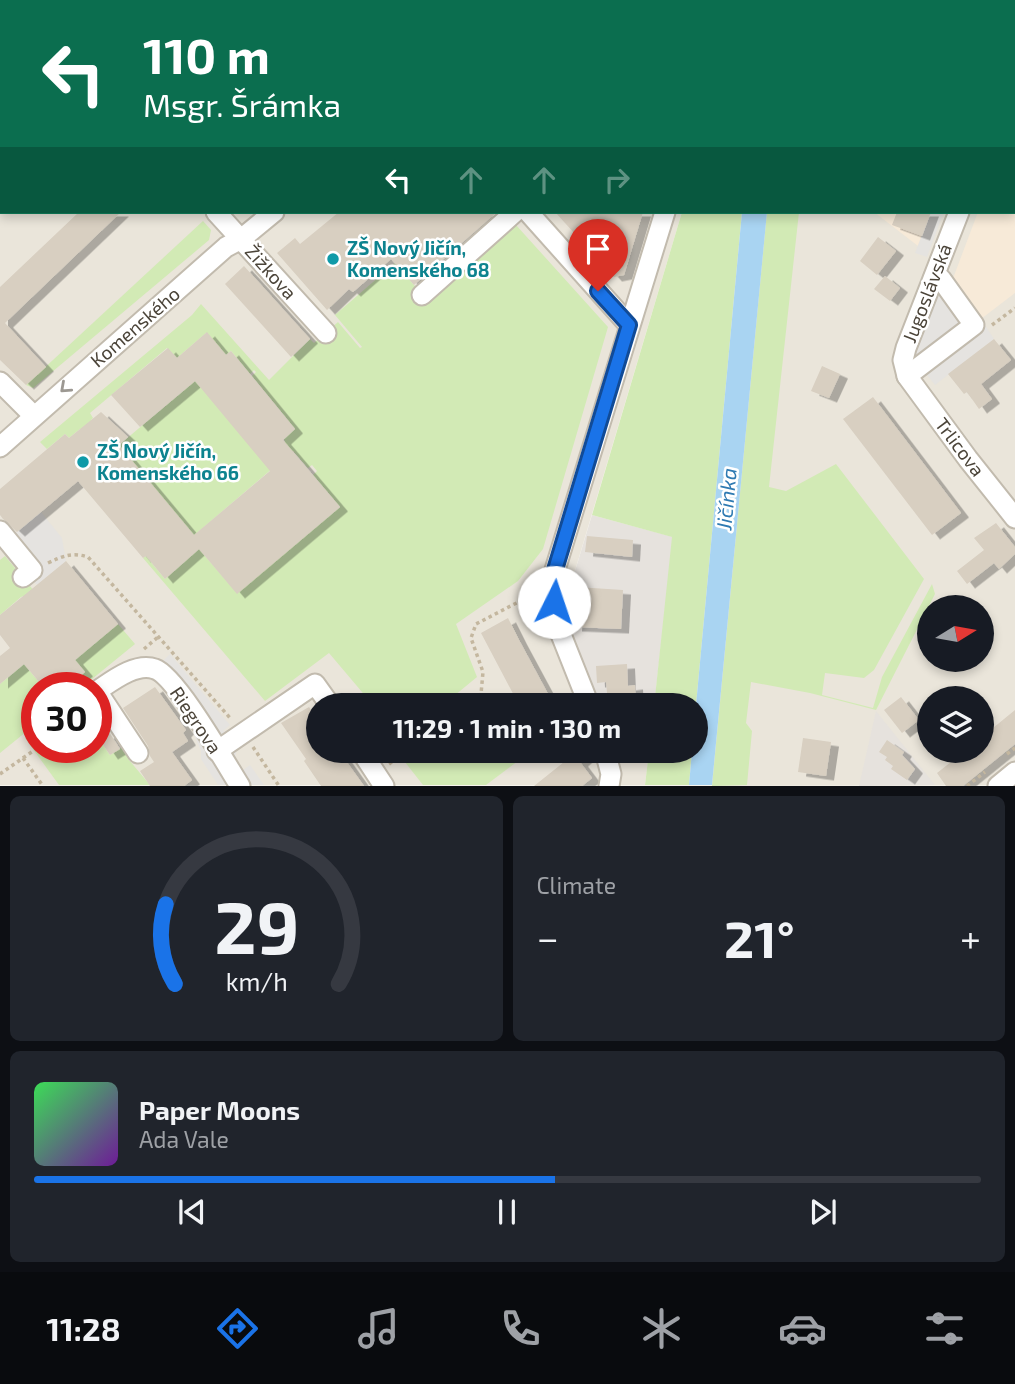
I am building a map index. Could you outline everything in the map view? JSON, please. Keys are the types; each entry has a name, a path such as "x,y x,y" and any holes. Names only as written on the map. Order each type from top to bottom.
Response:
{"street":[{"name":"Žižkova","path":"218,214 326,332"},
{"name":"Komenského","path":"0,447 226,247 241,239 272,214"},
{"path":"422,295 513,214"},
{"path":"530,214 629,325"},
{"path":"584,693 560,632 554,602 554,573 663,214"},
{"name":"Jugoslávská","path":"907,376 903,360 906,348 958,214"},
{"path":"907,376 974,324 941,279 934,276"},
{"name":"Trlicova","path":"907,376 1015,518"},
{"path":"0,382 34,416"},
{"path":"0,531 28,574"},
{"name":"Riegrova","path":"138,753 97,691 125,672 149,668 163,673 178,691 240,786"},
{"path":"218,751 315,684 321,693"},
{"path":"368,763 384,786"},
{"path":"608,763 610,786"},
{"path":"998,786 1015,772"}],"path":[{"path":"974,324 988,329 1015,307"},
{"path":"28,574 65,555 89,557 243,733 279,786"},
{"path":"481,693 483,672 471,638 476,624 528,597"},
{"path":"0,774 21,759"},
{"path":"27,763 43,786"}],"shaded area":[{"path":"0,214 681,214 565,604 572,638 596,693 306,693 306,763 648,763 645,785 0,785"},
{"path":"767,214 1015,214 1015,785 712,786"},
{"path":"877,214 930,214 918,246"},
{"path":"930,214 943,214 927,257 915,253"},
{"path":"977,214 1015,214 1015,293 981,319 952,281"},
{"path":"942,277 981,319 994,339 935,385 912,356"},
{"path":"41,512 62,538 66,561 37,585 2,544"},
{"path":"592,515 673,537 656,693 596,693 572,638 565,604"},
{"path":"170,654 230,725 223,731 236,732 237,749 234,762 239,773 250,765 264,785 218,785 201,759 201,751 184,710 160,664"},
{"path":"876,711 935,785 859,786"}],"green space":[{"path":"681,214 742,214 697,693 655,693 672,537 592,515"},
{"path":"767,214 799,214 769,487 786,491 836,464 924,579 874,670 864,678 825,673 822,695 873,708 882,677 917,612 917,629 876,710 810,693 751,682 746,723 752,731 747,785 712,786"},
{"path":"203,221 211,230 209,240 33,388 26,385"},
{"path":"516,225 608,327 543,549 518,581 456,624 477,677 458,693 363,693 329,653 265,701 143,558 146,556 165,579 199,549 237,593 340,507 313,475 317,471 312,465 308,468 293,451 191,538 119,445 195,381 281,446 285,442 284,439 295,429 252,376 256,372 254,370 250,374 231,351 226,355 206,333 177,358 167,348 90,413 92,422 82,430 69,438 65,434 47,449 40,442 192,315 201,304 269,380 310,339 314,343 338,322 360,348 362,347 335,315 395,263 427,300"},
{"path":"5,556 35,592 21,597 0,615 0,560"},
{"path":"932,584 935,594 926,595"},
{"path":"118,624 135,644 101,672 85,672 75,660"},
{"path":"24,664 31,672 21,672 21,736 0,753 0,684"},
{"path":"112,725 133,756 129,760 150,785 59,785 43,763 112,763 112,754 124,746 112,731"},
{"path":"406,763 515,763 486,785 423,785"},
{"path":"648,763 691,763 689,785 645,785"}],"water":[{"name":"Jičínka","path":"742,214 767,214 712,785 689,785 691,763 708,763 708,693 697,693"}],"building":[{"path":"77,214 119,214 5,323 46,367 26,385 0,360 0,287"},
{"name":"ZŠ Nový Jičín, Komenského 68","path":"337,214 495,214 414,285 391,259 353,292 349,289 327,310 277,253 295,238 300,244"},
{"path":"557,214 642,214 624,275 614,277"},
{"path":"896,214 930,214 922,236 892,225"},
{"path":"878,237 896,251 877,275 860,261"},
{"path":"244,266 310,339 291,357 225,284"},
{"path":"885,276 900,288 890,301 874,289"},
{"name":"ZŠ Nový Jičín, Komenského 66","path":"207,332 226,355 231,351 295,429 283,440 340,507 237,594 199,549 165,579 146,556 143,558 78,481 17,532 3,519 0,515 0,489 65,434 69,438 101,412 128,437 119,445 194,535 270,471 195,381 140,427 111,395 168,348 177,358"},
{"path":"994,339 1011,360 981,384 992,399 979,409 967,392 964,394 948,374"},
{"path":"822,366 840,374 829,398 811,391"},
{"path":"873,397 961,513 932,535 843,419"},
{"path":"996,523 1015,547 1015,554 999,569 994,563 967,584 957,571 984,550 974,538"},
{"path":"587,536 633,540 632,557 585,552"},
{"path":"66,561 118,624 75,660 85,672 31,672 24,664 0,684 0,656 10,648 0,635 0,615"},
{"path":"577,587 623,590 621,629 574,627"},
{"path":"508,618 548,693 513,693 481,633"},
{"path":"627,664 628,686 635,685 635,693 607,693 606,682 597,683 596,666"},
{"path":"155,687 186,730 183,733 188,741 172,752 192,780 184,786 150,786 140,771 154,762 148,746 123,708"},
{"path":"901,697 917,717 917,722 902,733 884,710"},
{"path":"306,709 306,759 281,723"},
{"path":"1015,710 1015,744 994,761 994,727"},
{"path":"112,737 120,749 112,754"},
{"path":"803,738 831,742 826,776 798,772"},
{"path":"887,740 904,752 902,755 915,769 907,780 891,769 893,766 885,760 887,757 879,752"},
{"path":"304,761 348,763 364,786 321,786"},
{"path":"563,763 581,763 592,778 582,786 534,786"},
{"path":"950,763 991,763 963,786 946,786 937,773"}],"place":[{"name":"ZŠ Nový Jičín, Komenského 68","path":"333,259"},
{"name":"ZŠ Nový Jičín, Komenského 66","path":"83,462"}],"route":[{"path":"554,602 554,573 629,325 598,291"}]}
